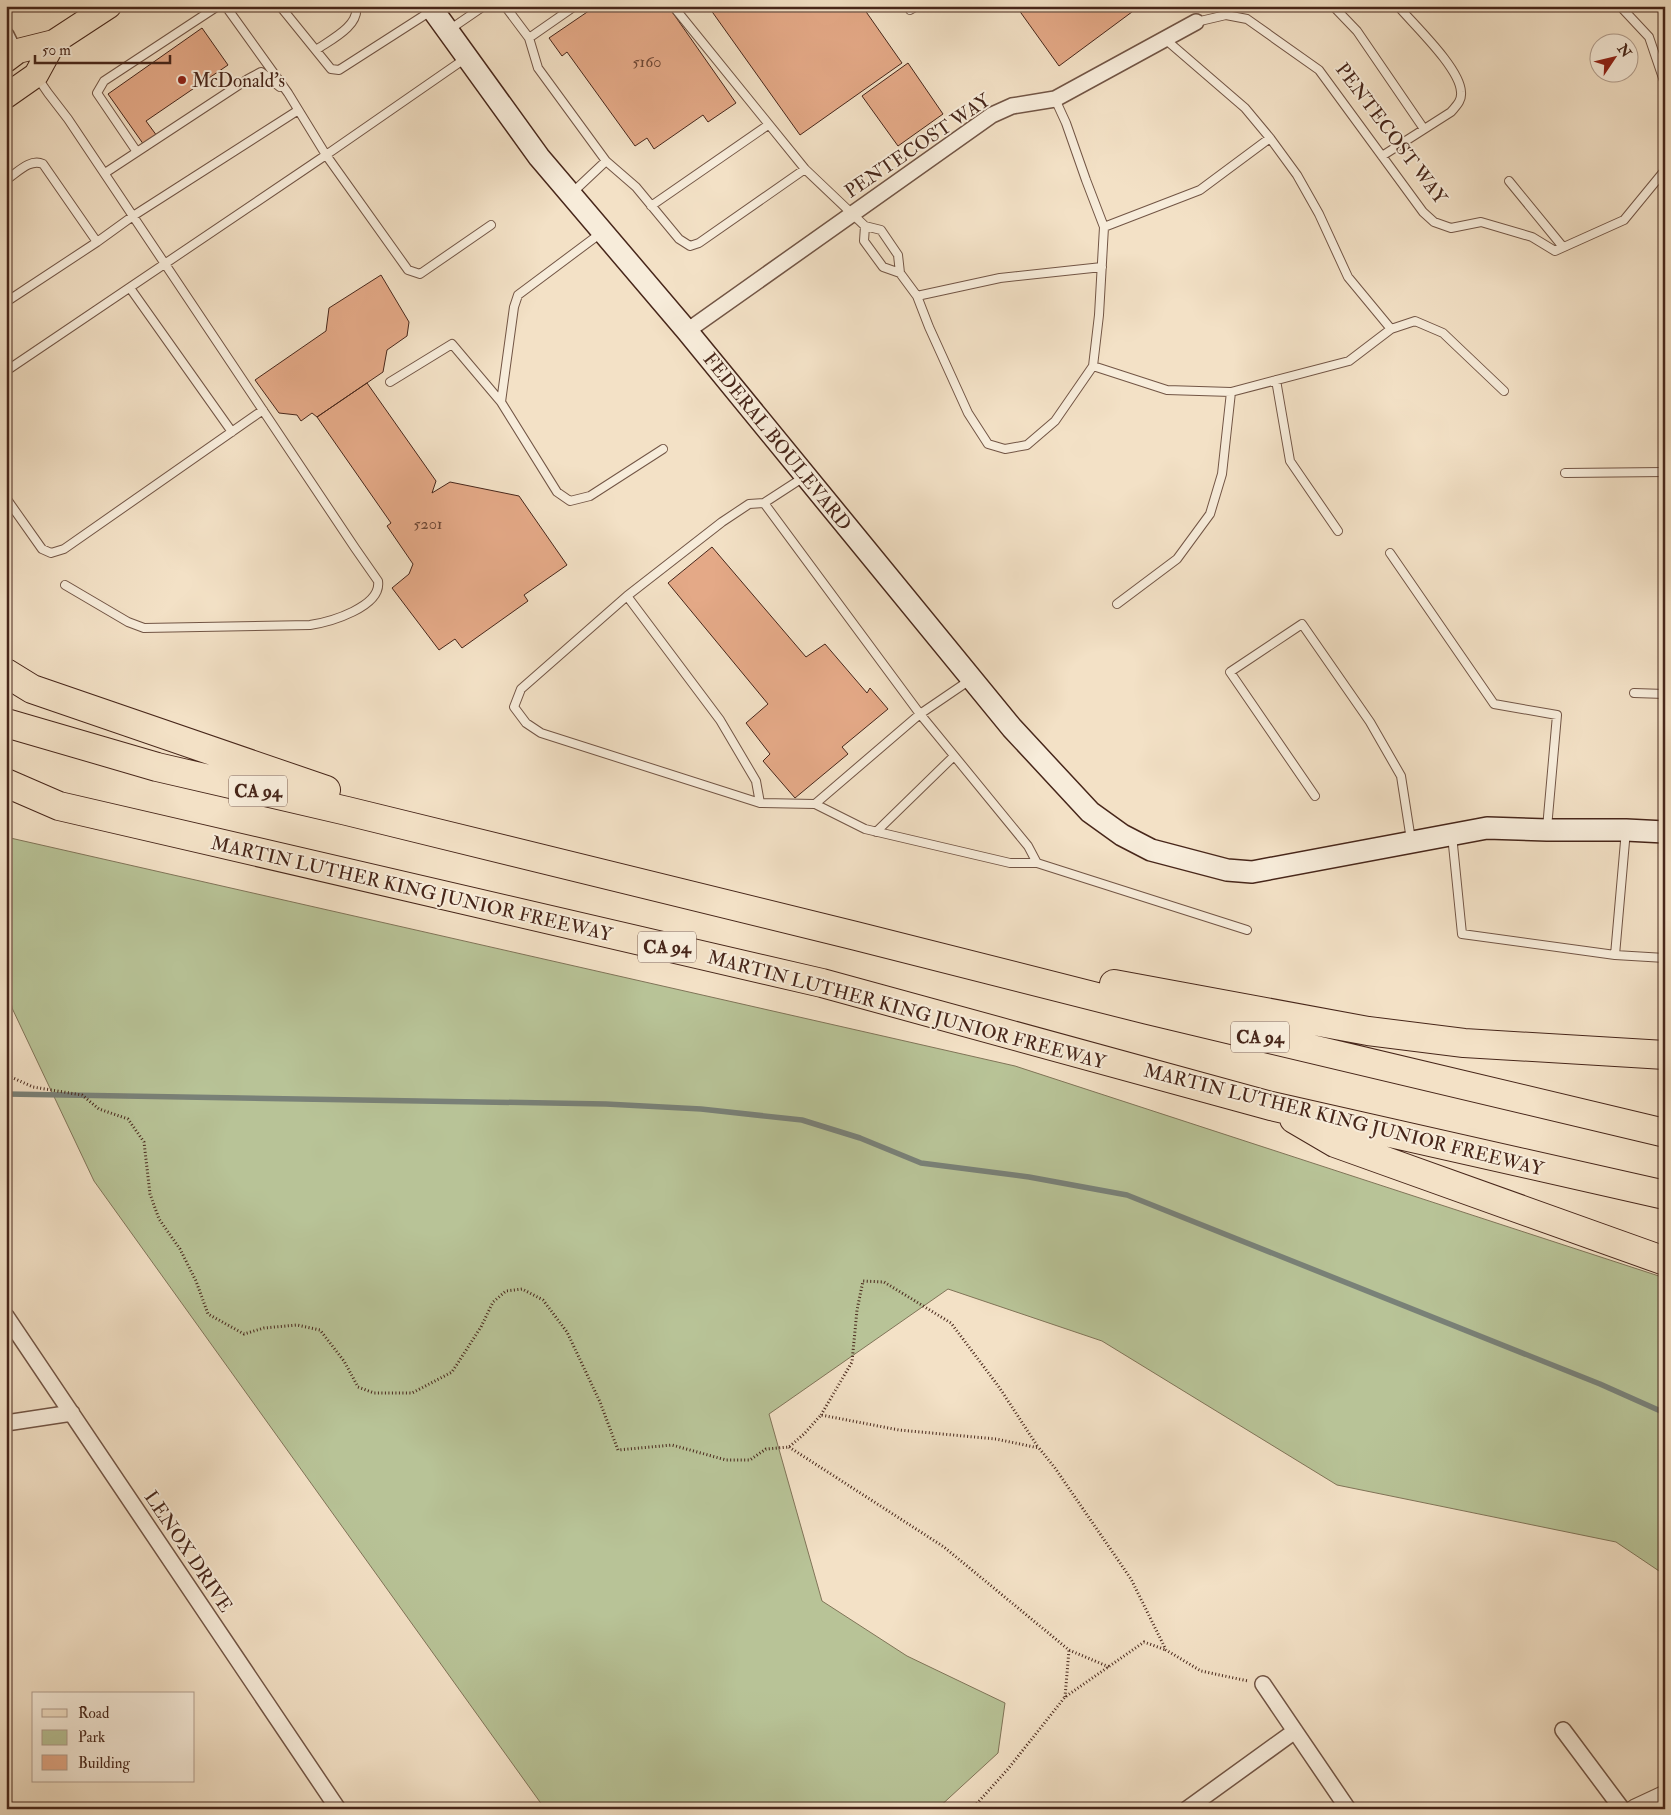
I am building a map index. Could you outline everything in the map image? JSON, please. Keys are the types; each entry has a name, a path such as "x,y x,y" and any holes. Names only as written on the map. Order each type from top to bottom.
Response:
{"highway":[{"path":"6,673 32,690 512,852"},
{"name":"CA 94","path":"6,723 157,767 856,936 1148,1010 1665,1133"},
{"name":"MARTIN LUTHER KING JUNIOR FREEWAY","path":"6,783 59,806 822,983 1271,1106 1665,1195"},
{"path":"6,793 59,806"},
{"path":"856,936 1368,1031 1464,1043 1665,1054"},
{"path":"1271,1106 1335,1143 1665,1261"}],"main road":[{"path":"6,75 10,49 54,42 109,6"},
{"name":"FEDERAL BOULEVARD","path":"431,8 539,158 687,331 1012,728 1090,812 1122,835 1151,850 1227,870 1252,872 1487,828 1665,832"},
{"path":"6,96 36,75 54,42"}],"street":[{"name":"PENTECOST WAY","path":"687,331 992,115 1012,106 1055,99 1196,22"},
{"name":"LENOX DRIVE","path":"6,1316 338,1809"},
{"path":"6,1423 72,1413"},
{"path":"1263,1684 1348,1809"},
{"path":"1563,1730 1622,1809"},
{"path":"1187,1809 1295,1731"},
{"path":"1635,1809 1665,1795"}],"lane":[{"path":"137,152 97,93 98,89 104,81 210,10 219,6 228,8 288,93 326,155 408,270 420,274 491,225"},
{"path":"280,6 330,69 339,70 431,8"},
{"path":"316,50 353,23 357,13 356,6"},
{"path":"448,31 484,6"},
{"path":"505,6 529,38 538,68 606,161 636,187 679,239 690,246 699,242 805,169"},
{"path":"529,38 575,6"},
{"path":"673,6 805,169 864,226 881,230 898,255 900,273 917,296 968,413 988,444 1005,449 1027,445 1055,421 1093,366 1099,315 1104,227 1066,123 1055,99"},
{"path":"1334,6 1356,31 1424,128"},
{"path":"1382,156 1451,112 1460,102 1462,93 1459,82 1448,63 1398,6"},
{"path":"1620,6 1648,37 1665,84"},
{"name":"PENTECOST WAY","path":"1196,22 1226,15 1247,19 1319,70 1423,212 1434,222 1451,228 1481,222 1532,237 1555,251 1563,248"},
{"path":"1165,39 1245,108 1270,138 1297,175 1319,214 1348,277 1391,329"},
{"path":"6,372 467,58"},
{"path":"105,173 248,78 261,72 288,93"},
{"path":"36,75 105,173 378,581 379,588 375,596 362,606 329,622 310,625 144,628 128,622 65,585"},
{"path":"6,302 133,216 297,110"},
{"path":"651,206 768,125"},
{"path":"1104,227 1200,190 1270,138"},
{"path":"570,194 606,161"},
{"path":"6,180 32,162 43,164 97,242"},
{"path":"1509,181 1563,248 1624,220 1665,170"},
{"path":"864,226 864,241 883,268 900,273"},
{"path":"501,402 514,307 518,295 603,232"},
{"path":"917,296 1000,278 1102,267"},
{"path":"130,288 232,432"},
{"path":"1093,366 1167,390 1231,392 1350,361 1391,329 1415,321 1443,333 1504,391"},
{"path":"390,382 452,344 501,402 557,492 570,501 590,496 663,449"},
{"path":"1276,380 1290,460 1338,532"},
{"path":"1117,604 1177,559 1210,514 1222,474 1231,392"},
{"path":"6,498 42,549 51,553 64,550 263,410"},
{"path":"1565,473 1665,472"},
{"path":"806,476 764,502 749,504 722,522 627,596 520,689 514,707 526,723 541,733 760,804 815,804 865,829 1010,863 1038,863 1246,930"},
{"path":"764,502 920,714 1028,846 1038,863"},
{"path":"1390,553 1494,704 1557,715 1547,830"},
{"path":"627,596 720,720 756,781 760,804"},
{"path":"1315,796 1230,672 1302,624 1370,722 1401,776 1411,842"},
{"path":"815,804 920,714 972,679"},
{"path":"1634,693 1665,694"},
{"path":"876,832 954,756"},
{"path":"1615,955 1626,830"},
{"path":"1452,834 1462,934 1615,955 1665,958"}],"path":[{"path":"6,1072 11,1078 33,1088 82,1095 99,1109 128,1119 144,1142 150,1194 159,1219 180,1249 196,1281 208,1314 244,1334 264,1328 297,1325 320,1330 344,1361 358,1387 374,1393 412,1393 452,1372 481,1327 493,1302 506,1291 522,1289 543,1300 568,1332 600,1402 618,1450 672,1445 726,1460 750,1460 766,1449 789,1447 821,1415 852,1362 857,1310 863,1280 884,1282 951,1323 999,1387 1131,1580 1166,1650"},
{"path":"821,1415 899,1430 996,1439 1039,1448"},
{"path":"789,1447 944,1547 1069,1650 1109,1667"},
{"path":"972,1809 1008,1769 1065,1697 1144,1642 1166,1650 1202,1671 1263,1684"},
{"path":"1065,1697 1069,1650"}],"green space":[{"path":"6,837 1015,1066 1665,1278 1665,1575 1616,1542 1337,1485 1102,1341 948,1289 769,1414 822,1601 907,1656 1005,1703 998,1753 937,1809 545,1809 94,1181 12,1008 6,966"}],"building":[{"path":"596,6 668,6 736,103 708,122 703,115 654,149 647,138 635,146 567,52 562,56 549,38"},
{"path":"708,6 862,6 902,63 800,135"},
{"path":"1016,6 1140,6 1059,66"},
{"path":"202,28 228,65 146,121 157,136 144,145 108,94"},
{"path":"908,63 943,114 898,146 862,96"},
{"path":"381,275 409,322 407,336 387,350 383,372 317,417 312,413 301,421 297,415 279,413 255,380 326,331 329,308"},
{"path":"367,383 436,481 432,493 450,482 519,496 567,565 524,595 528,601 462,648 455,639 439,650 392,588 409,574 413,564 387,526 391,523 317,417"},
{"path":"712,547 806,657 825,644 867,693 870,688 888,709 842,747 848,754 795,798 763,761 770,754 746,723 768,704 668,583"}],"waterway":[{"path":"6,1094 606,1104 701,1109 802,1120 860,1138 921,1163 1029,1177 1127,1195 1600,1384 1665,1413"}],"place":[{"name":"McDonald's","path":"182,80"}]}
